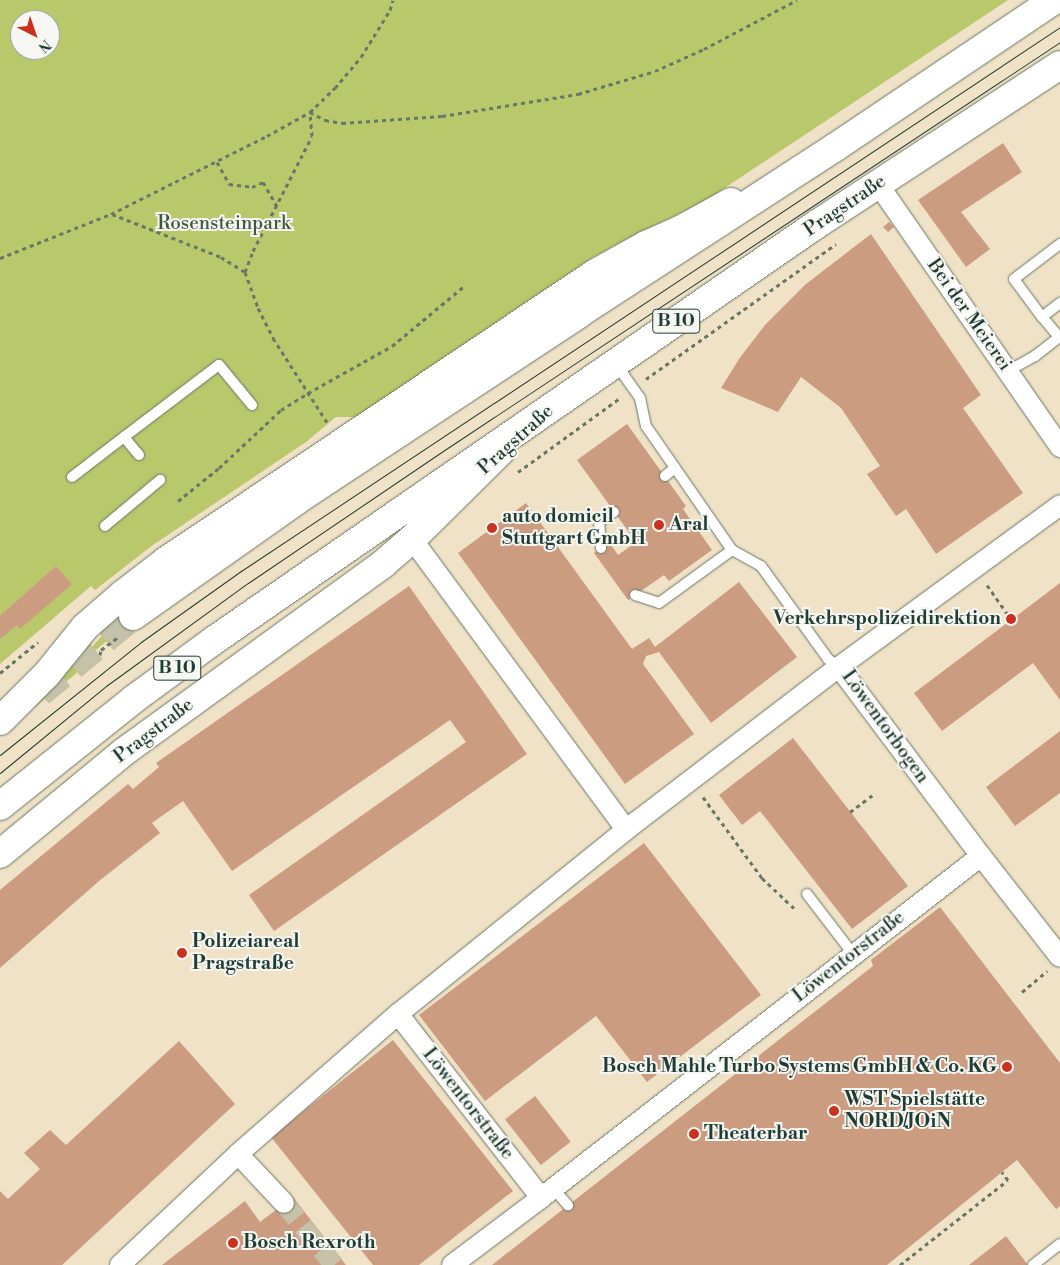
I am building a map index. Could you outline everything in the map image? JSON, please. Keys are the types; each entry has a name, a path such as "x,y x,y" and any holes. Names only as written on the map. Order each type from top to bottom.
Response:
{"main road":[{"path":"126,626 306,494 834,148 1054,0"},
{"name":"Pragstraße","path":"0,854 125,751 383,564 412,539 535,419 878,184 1059,68"},
{"path":"0,721 47,674 85,627 106,608 204,534 594,274 646,244 680,230 834,148"},
{"name":"B 10","path":"0,806 134,699 535,419"}],"street":[{"name":"Bei der Meierei","path":"878,184 1060,447"},
{"name":"Löwentorbogen","path":"1056,961 981,856 839,667 1060,505"},
{"path":"412,539 626,830"},
{"path":"120,1265 238,1154 398,1014 626,830 839,667"},
{"name":"Löwentorstraße","path":"398,1014 547,1193 981,856"},
{"path":"238,1154 284,1204"},
{"path":"452,1265 547,1193"}],"lane":[{"path":"1008,370 1035,356 1060,338 1014,280 1060,244"},
{"path":"1042,317 1060,303"},
{"path":"615,364 640,398 646,426 732,550 761,566 828,659 839,667"},
{"path":"72,478 219,366 252,405"},
{"path":"124,437 140,455"},
{"path":"665,476 675,468"},
{"path":"105,526 160,480"},
{"path":"601,548 599,522 614,512"},
{"path":"635,595 659,603 732,550"},
{"path":"806,894 853,954"},
{"path":"547,1193 568,1206"},
{"path":"1033,1265 1060,1244"}],"path":[{"path":"0,258 111,214 217,162 310,112 335,88 361,57 390,10 393,0"},
{"path":"310,112 325,120 342,123 442,116 578,94 655,71 704,49 796,0"},
{"path":"245,272 253,251 312,136 310,112"},
{"path":"217,162 229,184 252,187 262,182 277,206"},
{"path":"111,214 221,257 245,272 258,308 270,330 332,429"},
{"path":"178,501 219,468 281,410 392,346 464,287"},
{"path":"513,476 751,305"},
{"path":"994,596 1012,619"},
{"path":"100,655 101,650 126,626"},
{"path":"690,780 762,878 802,916"},
{"path":"850,812 874,794"},
{"path":"1022,992 1056,961"},
{"path":"900,1265 1008,1180 1002,1172"}],"green space":[{"name":"Rosensteinpark","path":"0,0 1008,0 702,203 640,232 593,257 356,417 336,417 306,442 153,545 95,590 91,586 0,664"},
{"path":"110,626 116,633 96,650 94,659 0,735 0,728 68,659 82,659"}],"building":[{"path":"1003,143 1022,172 961,212 990,249 966,267 918,200"},
{"path":"889,222 894,227 888,232 883,227"},
{"path":"871,234 981,395 963,408 1023,493 936,554 906,509 896,516 867,474 880,466 841,408 801,377 778,412 721,388 739,359 765,325 806,284"},
{"path":"627,424 686,506 683,509 712,550 669,581 664,575 628,600 594,553 609,542 618,555 636,542 577,460"},
{"path":"526,503 632,649 649,638 655,647 739,582 797,657 711,723 659,652 646,656 643,664 694,734 625,784 458,553"},
{"path":"56,566 72,584 20,629 17,625 0,639 0,616"},
{"path":"1060,583 1060,700 1033,663 942,731 914,693"},
{"path":"409,586 527,754 274,931 249,895 466,742 450,720 232,871 183,801 152,823 160,833 99,881 0,968 0,890 128,784 133,789 159,767 156,763"},
{"path":"1060,731 1060,793 1015,826 986,787"},
{"path":"793,738 908,886 852,929 760,811 742,825 719,795"},
{"path":"644,843 761,995 647,1082 596,1016 485,1101 419,1015"},
{"name":"WST Spielstätte NORD/JOiN","path":"940,907 1060,1063 1060,1206 1056,1209 1017,1160 887,1265 492,1265 873,966 871,960"},
{"path":"393,1040 513,1191 419,1265 373,1265 271,1137"},
{"path":"179,1041 235,1104 62,1265 0,1265 0,1191 8,1199 40,1169 24,1153 50,1130 66,1145"},
{"path":"535,1096 571,1142 541,1165 505,1119"},
{"path":"293,1197 346,1265 162,1265 245,1201 260,1222"},
{"path":"1006,1236 1028,1265 969,1265"}],"tunnel":[{"path":"40,693 133,616"},
{"path":"284,1203 334,1265"}],"tram line":[{"path":"0,755 141,642 241,571 1060,27"},
{"path":"0,773 106,686 248,583 446,449 1060,42"}],"place":[{"name":"Aral","path":"659,525"},
{"name":"auto domicil Stuttgart GmbH","path":"492,528"},
{"name":"Verkehrspolizeidirektion","path":"1011,619"},
{"name":"Polizeiareal Pragstraße","path":"182,953"},
{"name":"Bosch Mahle Turbo Systems GmbH & Co. KG","path":"1007,1067"},
{"name":"WST Spielstätte NORD/JOiN","path":"834,1111"},
{"name":"Theaterbar","path":"694,1134"},
{"name":"Bosch Rexroth","path":"233,1243"}]}
